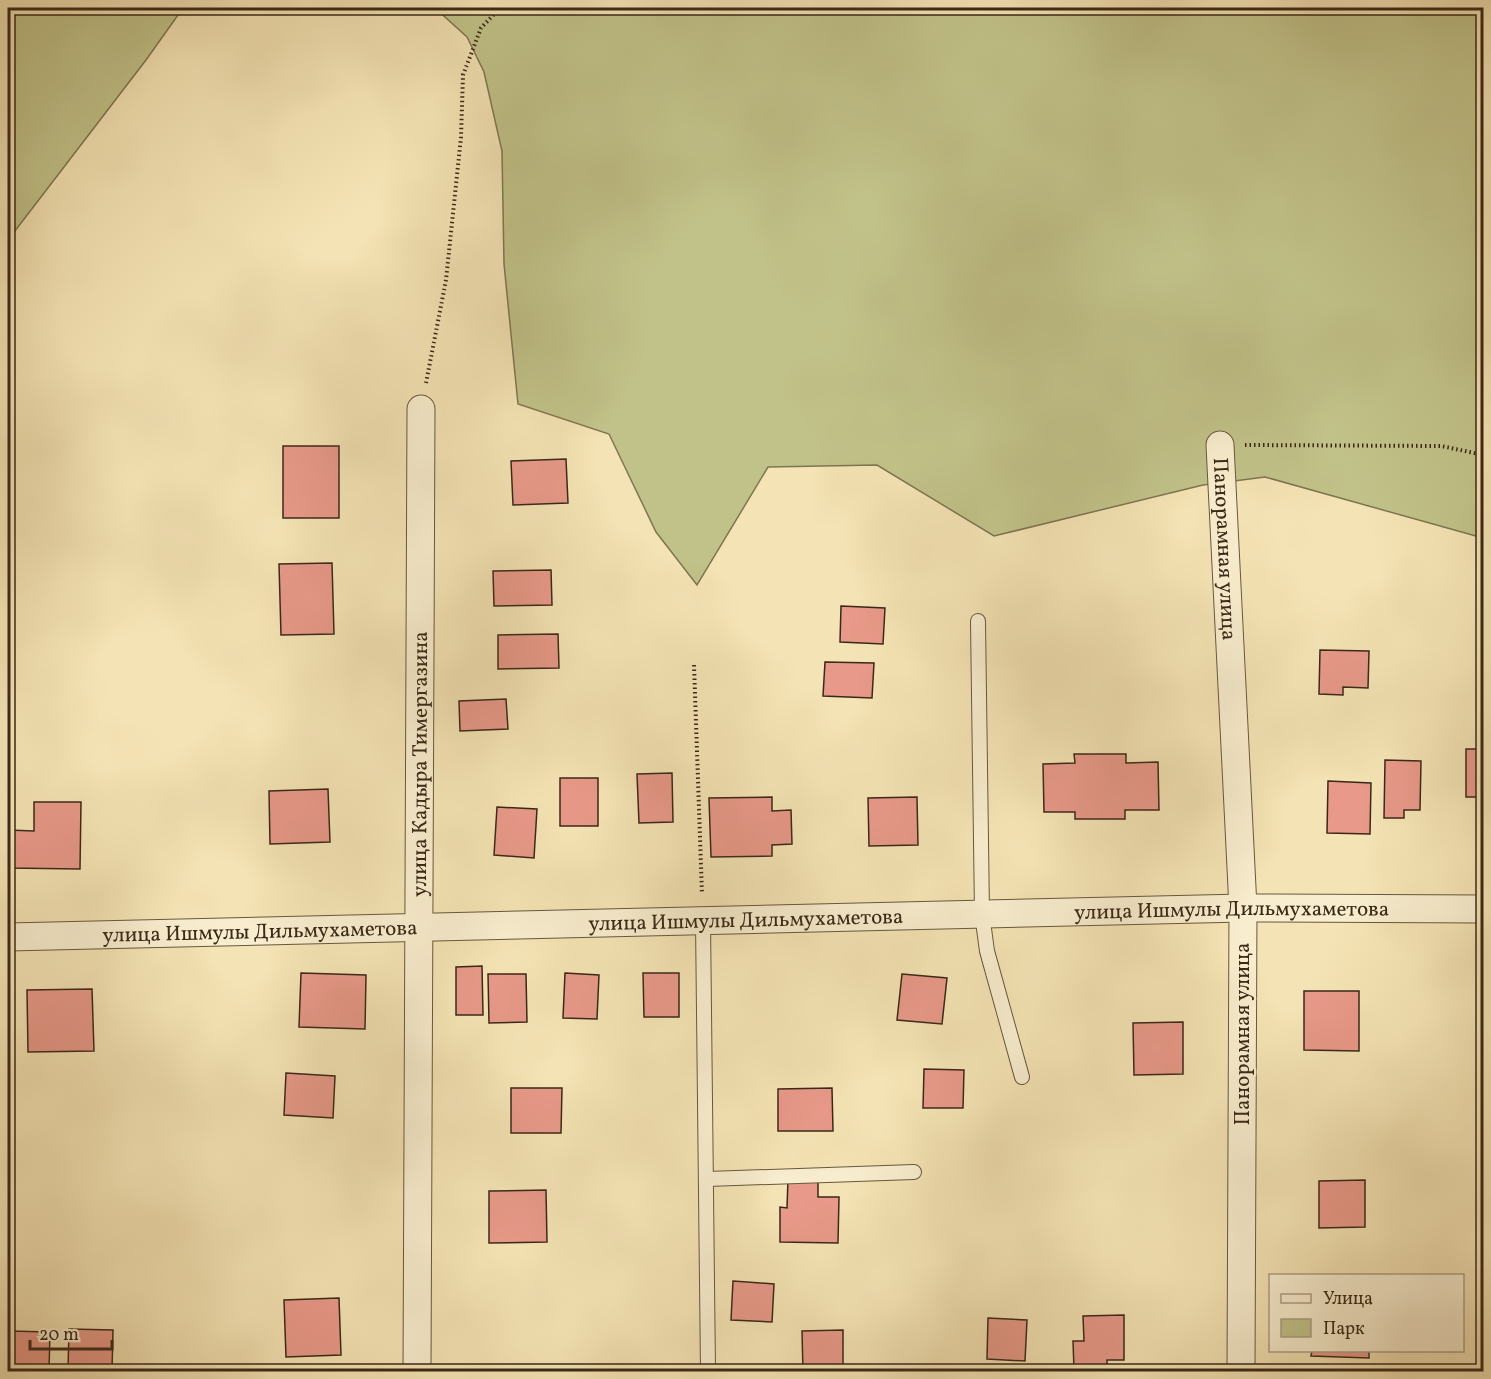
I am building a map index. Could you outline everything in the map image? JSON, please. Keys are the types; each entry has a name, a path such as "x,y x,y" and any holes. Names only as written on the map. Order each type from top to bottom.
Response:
{"street":[{"name":"улица Кадыра Тимергазина","path":"417,1371 421,409"},
{"name":"Панорамная улица","path":"1220,445 1243,908 1241,1371"},
{"name":"улица Ишмулы Дильмухаметова","path":"8,937 1243,908 1484,909"}],"lane":[{"path":"978,621 982,914 987,951 1022,1077"},
{"path":"704,921 708,1371"},
{"path":"707,1179 915,1172"}],"path":[{"path":"421,409 447,280 461,137 463,75 481,28 500,8"},
{"path":"1220,445 1441,446 1484,454"},
{"path":"694,665 704,921"}],"green space":[{"path":"8,8 183,8 8,240"},
{"path":"435,8 1483,8 1483,538 1265,477 1203,485 994,536 877,465 768,467 697,585 656,532 609,434 518,404 504,264 502,151 484,72 467,37"}],"building":[{"path":"283,446 339,446 339,518 283,518"},
{"path":"566,459 568,503 513,505 511,461"},
{"path":"332,563 334,634 281,635 279,564"},
{"path":"551,570 552,605 494,606 493,571"},
{"path":"841,606 885,608 883,644 840,642"},
{"path":"558,634 559,668 498,669 498,635"},
{"path":"1320,650 1369,651 1368,688 1343,687 1343,695 1319,694"},
{"path":"825,662 874,663 872,698 823,696"},
{"path":"506,699 508,729 460,731 459,701"},
{"path":"1466,749 1484,749 1484,797 1466,797"},
{"path":"1074,754 1126,754 1126,763 1158,762 1159,810 1125,810 1125,819 1075,819 1075,812 1044,812 1043,764 1075,763"},
{"path":"1385,760 1421,761 1420,810 1404,810 1404,818 1384,818"},
{"path":"672,773 673,822 639,823 637,774"},
{"path":"560,778 598,778 598,826 560,826"},
{"path":"1328,781 1371,783 1370,834 1327,833"},
{"path":"328,789 330,842 270,844 269,791"},
{"path":"772,797 772,811 791,810 792,844 772,845 772,856 711,857 709,798"},
{"path":"917,797 918,845 869,846 868,798"},
{"path":"34,802 81,802 80,869 8,868 8,830 34,831"},
{"path":"497,807 537,809 534,858 494,855"},
{"path":"482,966 483,1015 456,1015 456,967"},
{"path":"301,973 366,975 365,1029 299,1027"},
{"path":"565,973 599,975 597,1019 563,1018"},
{"path":"643,973 679,973 679,1017 644,1017"},
{"path":"488,974 526,974 527,1022 489,1023"},
{"path":"902,974 947,978 942,1024 897,1020"},
{"path":"92,989 94,1051 28,1052 27,990"},
{"path":"1304,991 1359,991 1359,1051 1304,1050"},
{"path":"1183,1022 1183,1074 1134,1075 1133,1023"},
{"path":"924,1069 964,1070 963,1108 923,1108"},
{"path":"286,1073 335,1076 333,1118 284,1115"},
{"path":"511,1088 562,1088 561,1133 511,1133"},
{"path":"832,1088 833,1131 778,1131 778,1089"},
{"path":"788,1179 818,1180 818,1197 839,1197 838,1243 780,1242 780,1207 787,1208"},
{"path":"1365,1180 1365,1227 1319,1228 1319,1181"},
{"path":"546,1190 547,1242 489,1243 489,1191"},
{"path":"733,1281 774,1284 772,1322 731,1320"},
{"path":"339,1298 341,1355 286,1357 284,1300"},
{"path":"1124,1315 1124,1360 1107,1360 1107,1370 1074,1370 1073,1341 1084,1341 1083,1316"},
{"path":"988,1318 1027,1320 1025,1361 987,1359"},
{"path":"69,1329 113,1330 112,1370 68,1369"},
{"path":"843,1330 843,1366 833,1366 833,1372 803,1372 802,1331"},
{"path":"8,1331 50,1332 49,1371 8,1370"},
{"path":"1312,1352 1369,1352 1369,1358 1311,1356"}]}
